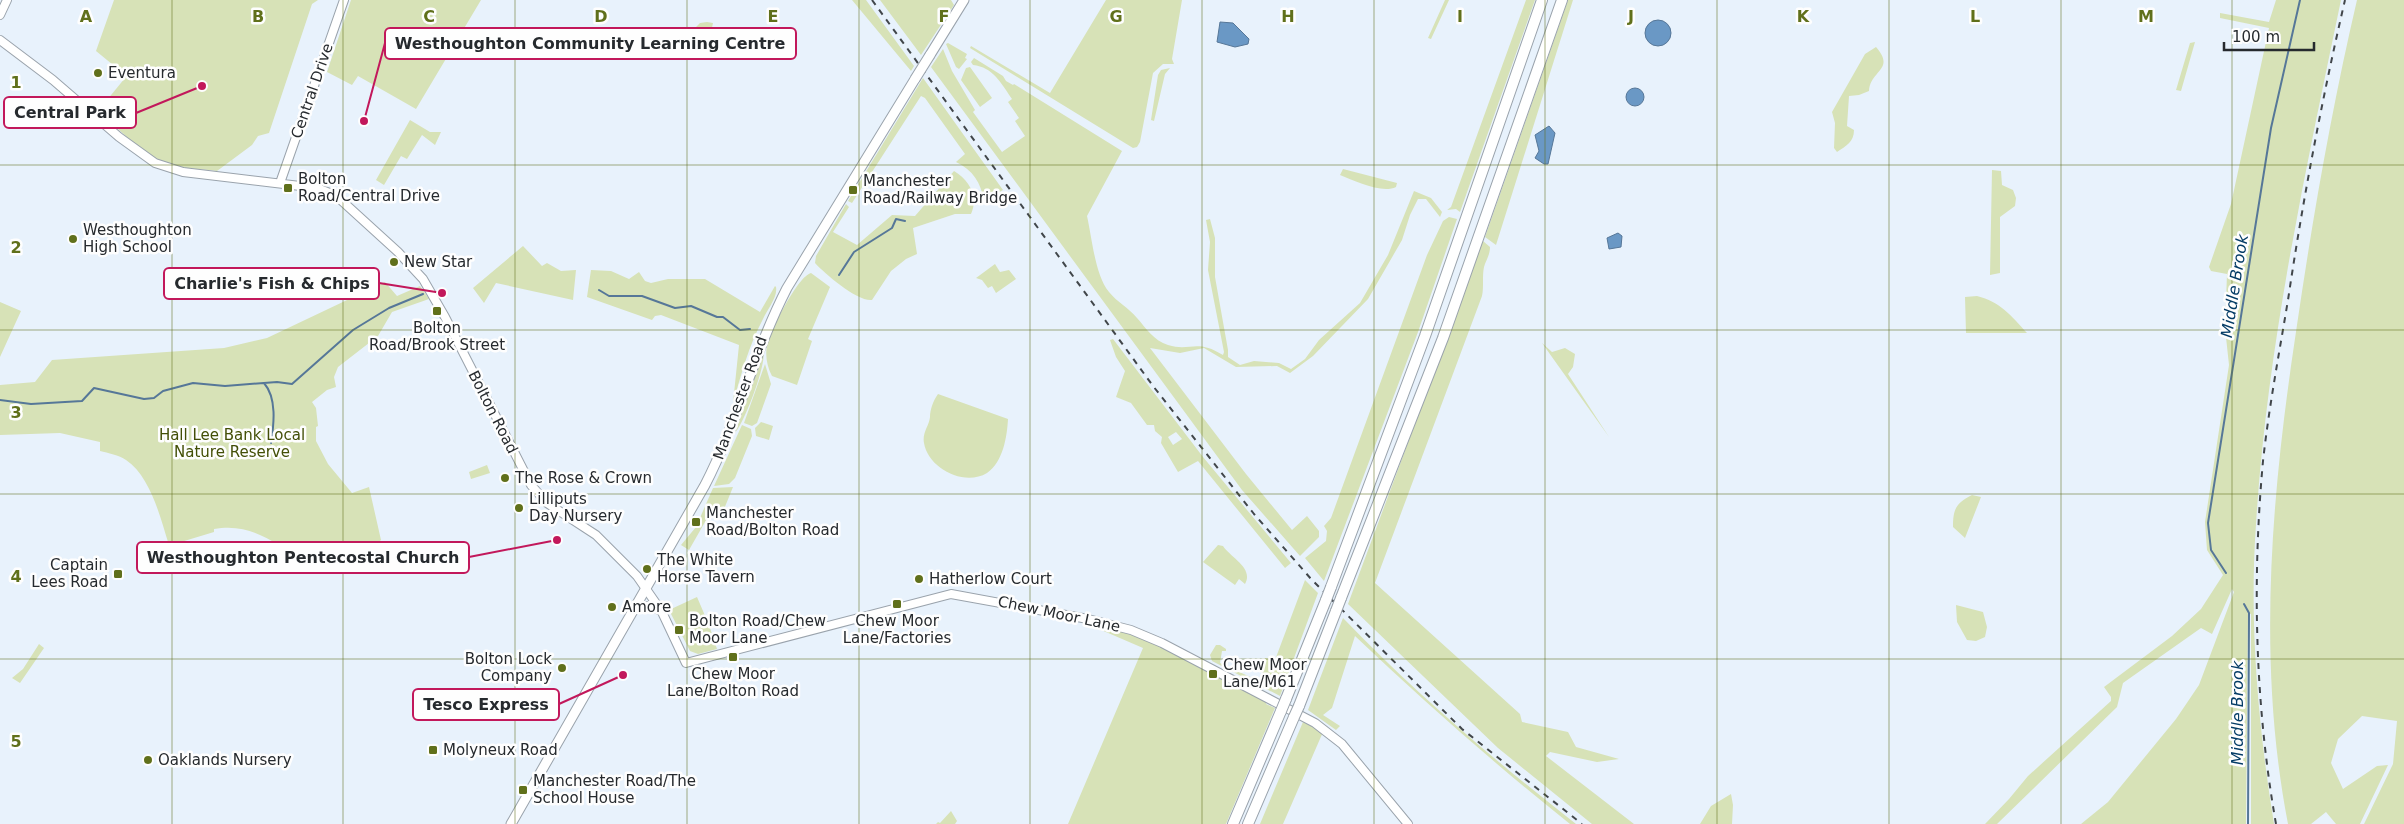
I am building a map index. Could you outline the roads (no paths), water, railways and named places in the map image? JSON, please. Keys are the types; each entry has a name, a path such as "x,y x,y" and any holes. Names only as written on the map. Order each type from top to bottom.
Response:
{"highway":[{"path":"1233,824 1281,711 1280,700 1331,588 1425,336 1542,0"},
{"path":"1248,824 1299,706 1443,338 1562,0"}],"main road":[{"name":"Manchester Road","path":"510,824 692,510 724,447 762,339 787,288 964,0"}],"street":[{"path":"0,14 7,0"},
{"name":"Central Drive","path":"280,183 344,0"},
{"name":"Bolton Road","path":"0,40 53,80 119,137 155,163 168,169 183,172 317,188 337,197 413,267 438,305 531,485 547,503 596,535 647,588 662,612 686,663"},
{"name":"Chew Moor Lane","path":"686,663 913,602 957,594 1088,619 1131,630 1162,643 1280,700 1315,722 1337,740 1395,806 1408,824"},
{"path":"636,607 651,606 662,612"}],"water":[{"path":"1658,20 1667,24 1671,33 1667,42 1658,46 1649,42 1645,33 1649,24"},
{"path":"1220,22 1233,23 1249,39 1248,44 1235,47 1217,42"},
{"path":"1635,88 1643,93 1644,97 1639,105 1635,106 1627,101 1626,97 1631,89"},
{"path":"1549,126 1555,133 1548,164 1544,164 1535,158 1539,151 1535,135"},
{"path":"1618,233 1622,236 1621,247 1609,249 1607,238"}],"waterway":[{"name":"Middle Brook","path":"2226,573 2211,550 2208,523 2271,128 2300,0"},
{"path":"839,275 854,252 892,228 896,219 905,221"},
{"path":"599,290 609,296 642,296 675,308 691,306 717,317 723,317 740,330 750,329"},
{"path":"0,400 31,404 82,401 94,388 144,399 154,398 163,391 193,383 225,386 277,382 292,384 353,330 389,308 423,294"},
{"path":"264,383 271,396 274,412 271,443"},
{"name":"Middle Brook","path":"2244,604 2249,613 2248,824"}],"railway":[{"path":"872,0 1153,386 1254,514 1312,580 1462,729 1582,824"},
{"path":"2276,824 2264,734 2257,643 2257,552 2263,461 2271,401 2307,187 2328,74 2345,0"}],"place":[{"name":"Eventura","path":"98,73"},
{"name":"Central Park","path":"202,86"},
{"name":"Westhoughton Community Learning Centre","path":"364,121"},
{"name":"Bolton Road/Central Drive","path":"288,188"},
{"name":"Manchester Road/Railway Bridge","path":"853,190"},
{"name":"Westhoughton High School","path":"73,239"},
{"name":"New Star","path":"394,262"},
{"name":"Charlie's Fish & Chips","path":"442,293"},
{"name":"Bolton Road/Brook Street","path":"437,311"},
{"name":"The Rose & Crown","path":"505,478"},
{"name":"Lilliputs Day Nursery","path":"519,508"},
{"name":"Manchester Road/Bolton Road","path":"696,522"},
{"name":"Westhoughton Pentecostal Church","path":"557,540"},
{"name":"The White Horse Tavern","path":"647,569"},
{"name":"Captain Lees Road","path":"118,574"},
{"name":"Hatherlow Court","path":"919,579"},
{"name":"Chew Moor Lane/Factories","path":"897,604"},
{"name":"Amore","path":"612,607"},
{"name":"Bolton Road/Chew Moor Lane","path":"679,630"},
{"name":"Chew Moor Lane/Bolton Road","path":"733,657"},
{"name":"Bolton Lock Company","path":"562,668"},
{"name":"Chew Moor Lane/M61","path":"1213,674"},
{"name":"Tesco Express","path":"623,675"},
{"name":"Molyneux Road","path":"433,750"},
{"name":"Oaklands Nursery","path":"148,760"},
{"name":"Manchester Road/The School House","path":"523,790"}],"park label":[{"name":"Hall Lee Bank Local Nature Reserve","path":"232,444"}]}
